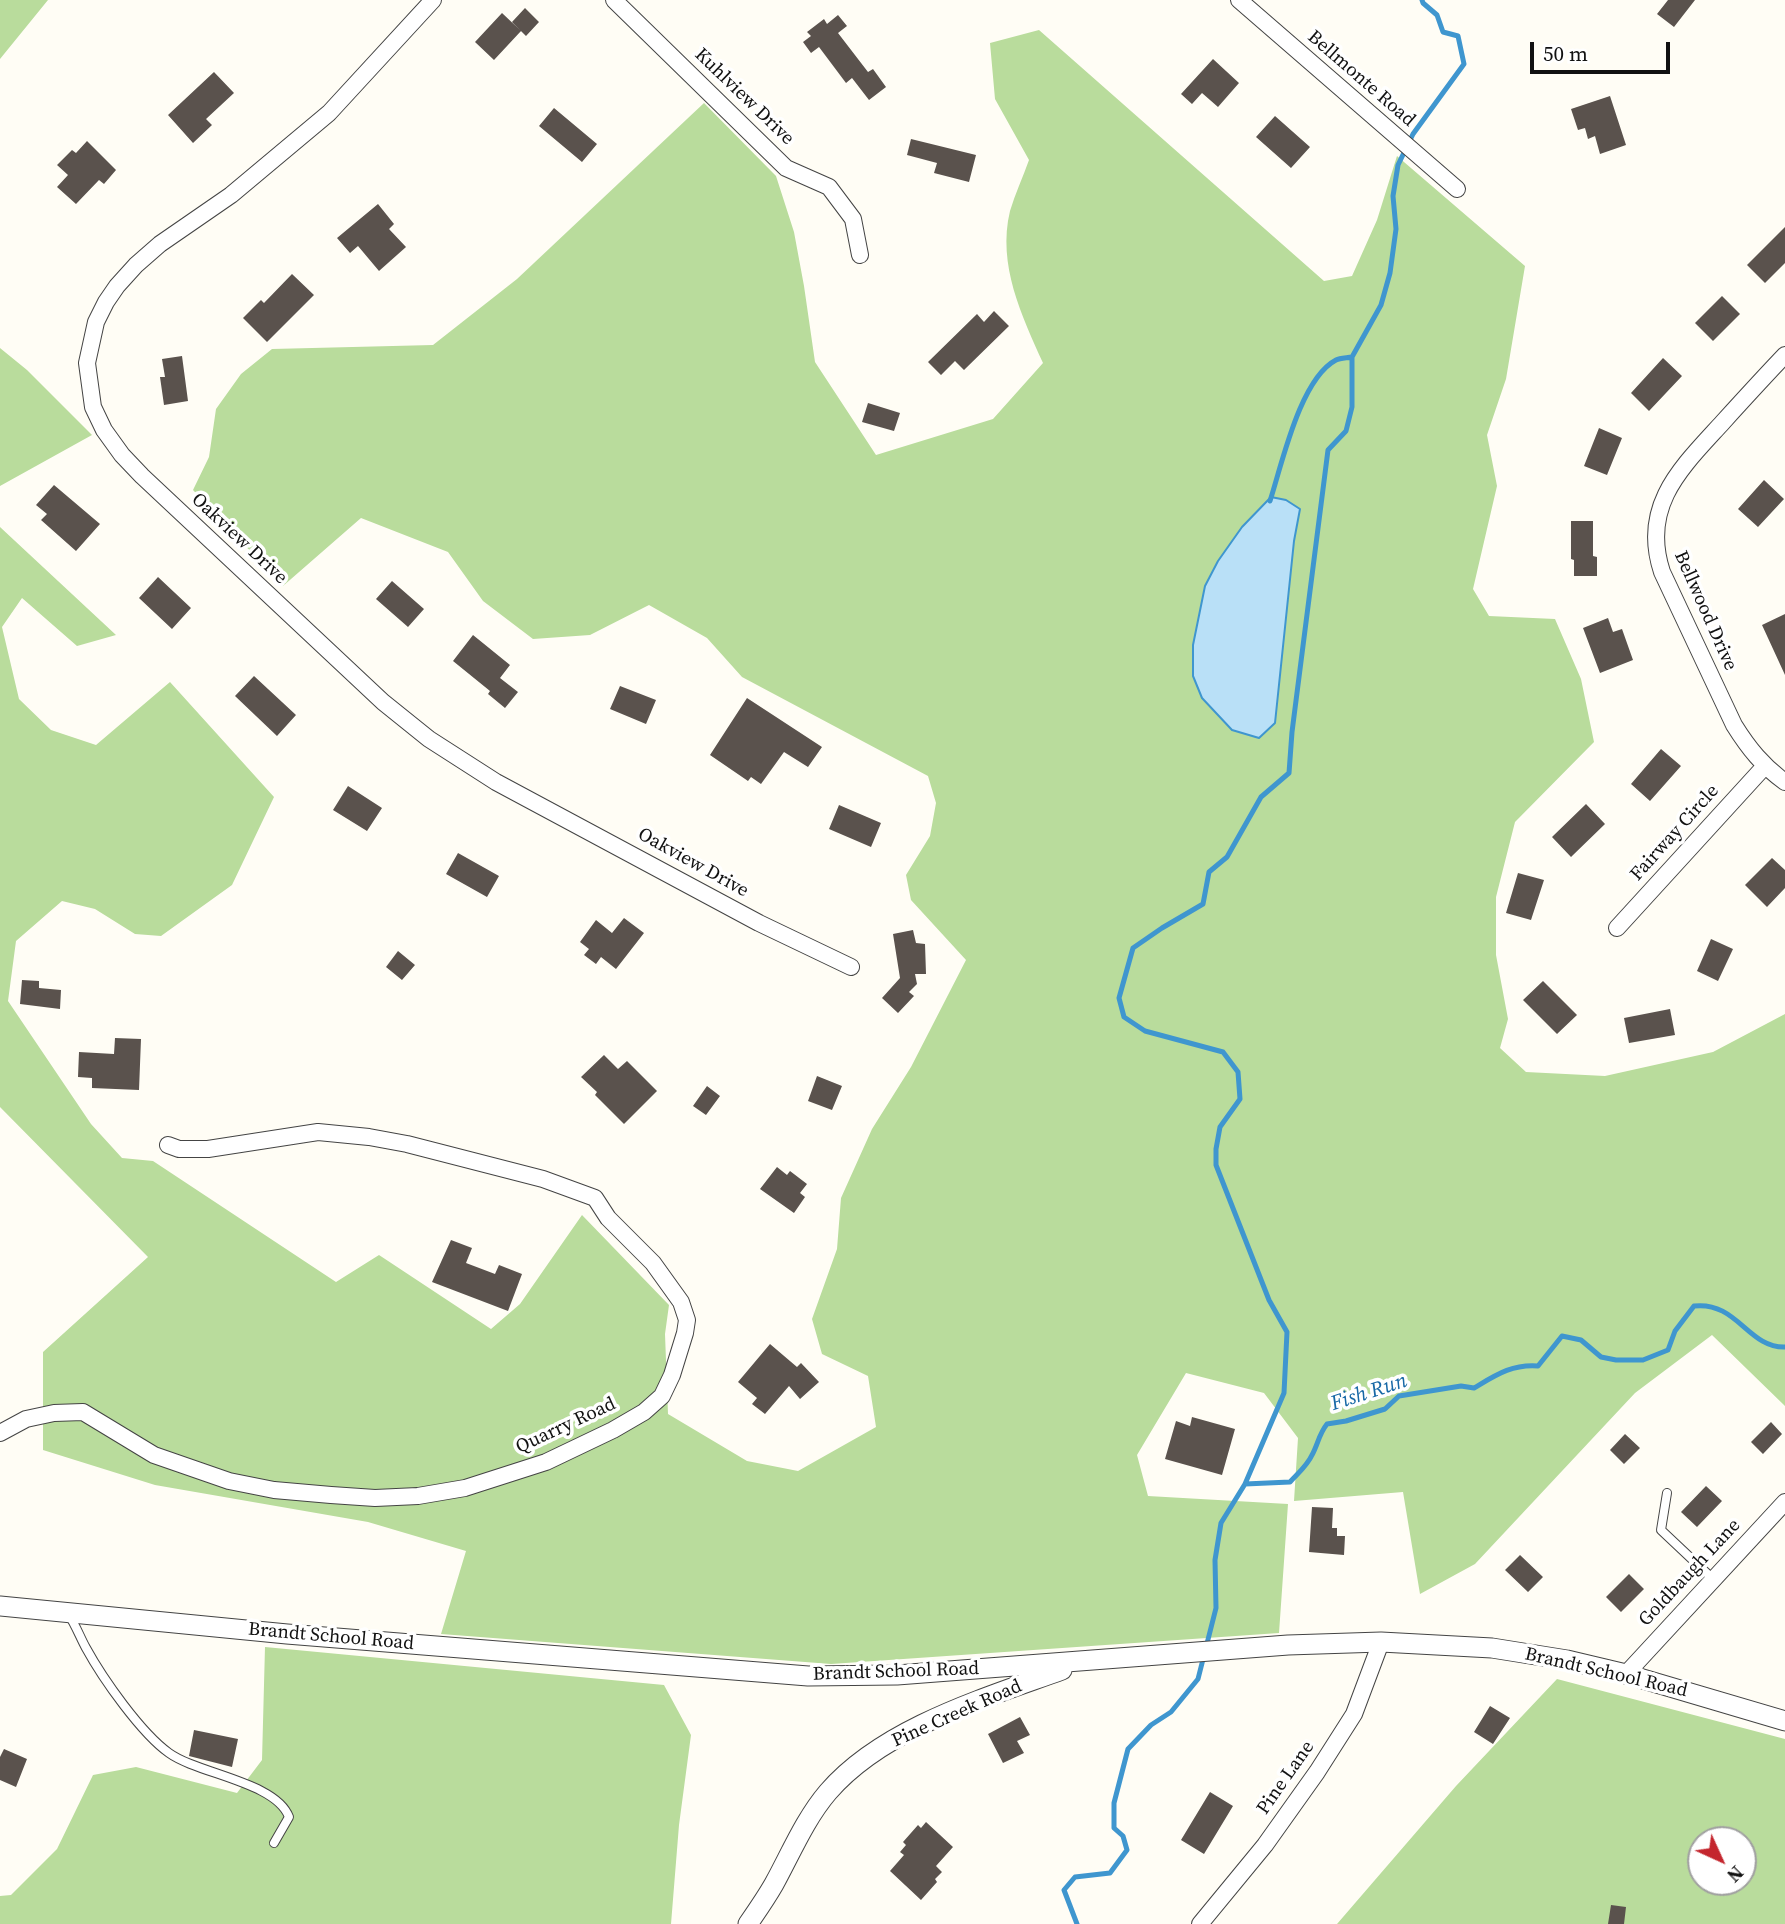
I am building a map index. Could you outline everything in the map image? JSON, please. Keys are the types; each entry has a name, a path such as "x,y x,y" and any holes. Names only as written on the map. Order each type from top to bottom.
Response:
{"street":[{"name":"Oakview Drive","path":"433,0 328,113 231,195 160,244 117,286 96,322 90,343 87,362 93,407 104,430 142,476 373,693 429,739 496,782 760,923 851,967"},
{"name":"Kuhlview Drive","path":"614,0 786,168 829,187 853,219 860,255"},
{"name":"Bellmonte Road","path":"1239,0 1457,189"},
{"name":"Bellwood Drive","path":"1785,355 1677,472 1664,497 1657,523 1655,552 1734,725 1764,767 1785,782"},
{"name":"Fairway Circle","path":"1617,928 1764,767"},
{"name":"Quarry Road","path":"0,1433 26,1419 54,1413 83,1412 154,1455 229,1481 274,1490 331,1495 418,1496 465,1488 535,1466 613,1430 644,1412 662,1396 672,1375 687,1320 681,1302 653,1263 608,1218 596,1198 543,1179 407,1144 369,1137 318,1132 208,1149 179,1149 168,1145"},
{"name":"Goldbaugh Lane","path":"1626,1674 1785,1502"},
{"name":"Brandt School Road","path":"0,1606 301,1635 808,1676 897,1675 1288,1645 1381,1642 1493,1648 1567,1660 1626,1674 1785,1721"},
{"name":"Pine Lane","path":"1200,1924 1265,1844 1317,1772 1354,1714 1381,1642"},
{"name":"Pine Creek Road","path":"748,1924 773,1887 810,1817 828,1792 867,1756 901,1735 988,1696 1086,1662"}],"lane":[{"path":"1667,1493 1661,1530 1713,1579"},
{"path":"67,1613 110,1686 167,1753 270,1794 286,1809 289,1817 274,1843"}],"green space":[{"path":"0,0 48,0 0,59"},
{"path":"1039,30 1324,281 1352,276 1377,220 1397,156 1525,266 1506,379 1487,435 1497,486 1473,589 1489,616 1555,619 1581,679 1594,742 1515,822 1496,897 1496,955 1508,1019 1500,1048 1526,1072 1605,1076 1713,1052 1785,1014 1785,1406 1712,1335 1635,1393 1475,1564 1420,1594 1403,1492 1294,1501 1298,1438 1264,1393 1186,1373 1137,1455 1148,1496 1288,1504 1279,1633 831,1664 441,1634 466,1551 368,1522 155,1485 43,1450 43,1352 148,1257 0,1107 0,527 116,635 77,646 22,598 2,627 19,699 51,730 96,745 170,682 274,797 232,885 161,936 135,934 95,909 62,901 16,941 8,1001 91,1124 122,1158 153,1161 336,1282 379,1255 491,1329 520,1304 582,1215 669,1305 665,1334 668,1414 747,1461 798,1471 876,1427 868,1376 822,1354 812,1319 837,1249 841,1198 872,1129 911,1067 966,960 911,900 906,875 930,836 936,803 928,776 742,677 707,638 649,605 590,635 533,639 483,601 448,552 361,518 283,586 193,490 209,457 216,409 241,374 272,349 433,345 517,279 704,103 776,176 794,232 815,362 876,455 993,419 1043,363 1014,290 1007,251 1010,211 1029,160 995,99 990,43"},
{"path":"0,348 27,370 92,435 0,486"},
{"path":"265,1647 664,1685 691,1735 679,1825 671,1924 0,1924 0,1896 11,1895 57,1849 93,1775 136,1767 237,1793 262,1760"},
{"path":"1557,1679 1785,1739 1785,1924 1337,1924 1456,1786"}],"water":[{"path":"1271,497 1286,500 1300,509 1294,541 1275,723 1259,738 1232,730 1202,698 1193,676 1193,645 1205,586 1218,561 1242,527"}],"building":[{"path":"1668,0 1695,0 1674,27 1657,14"},
{"path":"525,8 539,22 526,36 512,22"},
{"path":"502,13 521,31 494,60 475,42"},
{"path":"838,15 847,26 838,33 868,72 873,69 886,87 869,100 852,78 846,83 819,47 811,53 803,42 811,36 807,32 824,19 827,24"},
{"path":"1213,59 1239,83 1218,107 1202,93 1192,104 1181,94"},
{"path":"214,72 234,93 206,119 212,125 193,143 168,115"},
{"path":"1610,96 1626,145 1600,154 1595,136 1588,139 1585,128 1578,130 1571,109"},
{"path":"554,108 597,144 582,162 539,126"},
{"path":"1275,116 1310,147 1291,168 1256,137"},
{"path":"911,139 976,155 969,182 934,173 937,163 907,155"},
{"path":"87,141 116,170 104,184 99,180 76,204 57,187 68,175 57,165 72,150 76,153"},
{"path":"378,204 394,224 389,229 406,247 379,271 358,246 350,253 337,238"},
{"path":"1785,227 1785,263 1765,283 1747,265"},
{"path":"292,274 314,295 267,342 243,318 261,300 264,303"},
{"path":"1722,296 1740,314 1713,341 1695,323"},
{"path":"994,311 1009,326 964,370 955,361 941,375 928,362 977,314 984,322"},
{"path":"182,356 188,401 164,405 160,377 165,377 162,359"},
{"path":"1663,358 1682,376 1649,411 1631,393"},
{"path":"868,403 900,413 894,431 862,422"},
{"path":"1599,428 1622,438 1607,475 1584,466"},
{"path":"1764,480 1784,499 1758,527 1738,509"},
{"path":"54,485 100,524 76,551 41,520 47,514 36,505"},
{"path":"1571,521 1593,521 1593,556 1597,557 1597,576 1574,576"},
{"path":"158,577 191,608 172,629 139,598"},
{"path":"392,581 424,609 408,627 376,599"},
{"path":"1785,614 1785,675 1762,625"},
{"path":"1608,618 1613,632 1622,629 1633,660 1600,673 1583,628"},
{"path":"473,635 510,665 500,678 518,692 505,708 488,694 490,691 453,661"},
{"path":"254,676 296,715 277,736 235,696"},
{"path":"620,686 656,700 646,724 610,709"},
{"path":"747,698 822,747 808,767 784,752 761,784 751,777 748,781 710,755"},
{"path":"1661,749 1681,766 1650,801 1631,784"},
{"path":"348,786 382,808 367,831 333,810"},
{"path":"1586,804 1605,824 1571,857 1552,837"},
{"path":"839,805 881,823 871,847 829,829"},
{"path":"458,853 499,876 487,897 446,874"},
{"path":"1772,858 1785,870 1785,888 1767,907 1745,885"},
{"path":"1518,873 1544,880 1531,920 1506,913"},
{"path":"624,918 644,933 616,969 601,957 596,964 584,955 589,949 580,942 596,920 612,933"},
{"path":"913,930 916,943 925,944 926,974 915,974 917,984 909,992 914,996 898,1013 882,998 900,978 893,934"},
{"path":"1711,939 1733,949 1718,981 1697,971"},
{"path":"398,951 415,965 402,980 386,967"},
{"path":"22,980 39,981 39,988 61,990 60,1009 20,1004"},
{"path":"1543,981 1577,1015 1557,1034 1523,1000"},
{"path":"1670,1009 1675,1035 1629,1043 1624,1018"},
{"path":"115,1038 141,1039 139,1090 92,1088 92,1078 78,1077 79,1052 114,1054"},
{"path":"604,1055 618,1069 627,1061 657,1091 624,1124 581,1077"},
{"path":"817,1076 842,1086 832,1110 808,1101"},
{"path":"707,1086 720,1096 706,1115 693,1106"},
{"path":"777,1167 787,1175 790,1171 807,1184 800,1193 805,1197 794,1213 760,1189"},
{"path":"451,1240 472,1248 466,1263 495,1274 499,1265 522,1274 508,1311 432,1282"},
{"path":"770,1344 797,1367 801,1363 819,1382 800,1399 789,1386 765,1414 752,1404 757,1398 738,1382"},
{"path":"1192,1417 1235,1429 1222,1475 1165,1459 1176,1421 1190,1426"},
{"path":"1771,1422 1782,1434 1763,1454 1751,1442"},
{"path":"1625,1434 1640,1448 1624,1464 1610,1450"},
{"path":"1706,1486 1722,1501 1697,1527 1681,1512"},
{"path":"1312,1507 1333,1508 1332,1528 1337,1528 1337,1536 1345,1536 1344,1555 1309,1552"},
{"path":"1520,1555 1543,1577 1528,1592 1505,1570"},
{"path":"1629,1574 1644,1589 1621,1612 1606,1597"},
{"path":"1490,1706 1510,1718 1493,1744 1474,1732"},
{"path":"1020,1717 1030,1735 1017,1741 1024,1753 1003,1763 988,1734"},
{"path":"194,1730 238,1739 232,1767 189,1756"},
{"path":"4,1749 27,1759 16,1787 0,1780 0,1757"},
{"path":"1210,1792 1233,1806 1204,1854 1181,1840"},
{"path":"926,1822 953,1847 936,1866 942,1872 921,1900 890,1871 904,1855 900,1852 906,1845 903,1842 918,1825 921,1828"},
{"path":"1611,1905 1626,1907 1624,1924 1608,1924"}],"waterway":[{"path":"1245,1484 1284,1393 1287,1332 1269,1300 1216,1165 1220,1127 1240,1099 1238,1072 1223,1052 1145,1031 1124,1017 1119,998 1133,948 1203,904 1209,872 1227,857 1261,797 1289,773 1328,450 1346,431 1352,407 1352,357 1381,305 1390,273 1396,229 1393,196 1398,165 1413,134 1464,64 1458,36 1443,32 1437,15 1422,0"},
{"path":"1270,501 1294,424 1312,385 1323,370 1336,360 1352,357"},
{"name":"Fish Run","path":"1077,1924 1064,1890 1075,1877 1110,1873 1127,1850 1123,1836 1114,1828 1114,1803 1128,1749 1151,1725 1171,1712 1198,1679 1216,1608 1215,1560 1221,1523 1245,1484 1290,1482 1310,1459 1327,1424 1385,1409 1399,1396 1461,1386 1474,1388 1512,1369 1538,1366 1562,1336 1581,1340 1601,1357 1643,1360 1668,1350 1675,1331 1694,1306 1709,1306 1732,1317 1761,1340 1785,1347"}]}
